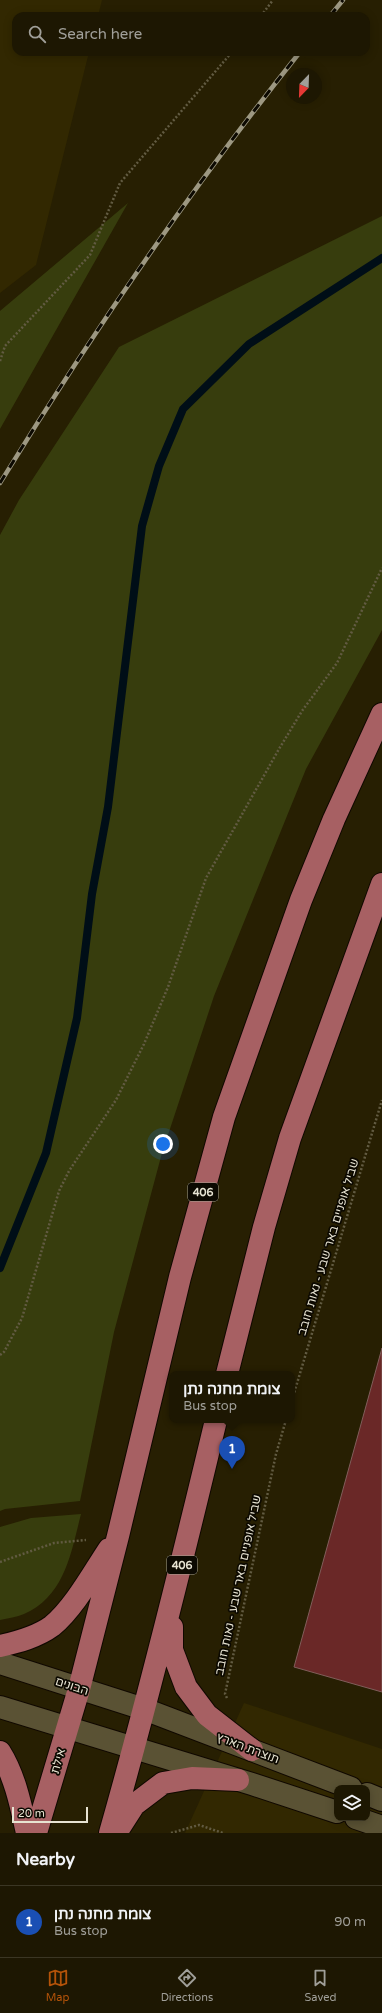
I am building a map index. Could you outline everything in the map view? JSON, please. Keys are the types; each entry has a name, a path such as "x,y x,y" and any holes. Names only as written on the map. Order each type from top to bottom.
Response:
{"main road":[{"name":"406","path":"79,1688 118,1536 180,1277 224,1116 302,900 334,819 382,714"},
{"path":"228,1371 258,1250 290,1138 382,884"},
{"name":"406","path":"110,1833 135,1747 215,1423"},
{"path":"0,1646 26,1640 52,1626 70,1606 118,1536"},
{"path":"172,1601 172,1650 186,1687 207,1715 252,1750"},
{"name":"אילת","path":"36,1833 79,1688"},
{"path":"0,1752 6,1762 18,1795 27,1833"},
{"path":"116,1833 134,1805 163,1783 192,1778 238,1780"}],"street":[{"name":"הבונים","path":"0,1663 144,1709"},
{"path":"0,1707 135,1747 334,1811"},
{"name":"תוצרת הארץ","path":"144,1709 343,1785"},
{"path":"370,1795 382,1800"},
{"path":"365,1821 382,1827"}],"path":[{"path":"264,12 273,0"},
{"path":"0,361 5,346 90,255 120,183 229,56"},
{"path":"0,1355 4,1352 22,1318 58,1191 69,1171 116,1100 144,1044 168,987 182,943 206,878 302,711 337,663 382,568"},
{"name":"שביל אופניים באר שבע - נאות חובב","path":"295,1390 382,1100"},
{"name":"שביל אופניים באר שבע - נאות חובב","path":"228,1701 224,1694 276,1454 285,1423"},
{"path":"0,1562 54,1543 118,1536"},
{"path":"171,1833 199,1826 223,1833"}],"shaded area":[{"path":"0,0 102,0 99,12 12,12 12,56 88,56 36,265 0,293"},
{"path":"244,1703 382,1749 382,1833 185,1833"}],"green space":[{"path":"128,203 0,429 0,311"},
{"path":"382,216 382,630 306,769 214,996 162,1153 114,1332 80,1501 5,1509 0,1511 0,535 19,500 119,347"},
{"path":"81,1514 74,1544 64,1572 49,1596 38,1606 24,1614 0,1620 0,1527 31,1518"}],"building":[{"path":"382,1348 382,1692 294,1667"}],"waterway":[{"path":"0,1268 46,1153 77,1018 92,894 108,807 142,526 159,466 183,409 249,344 382,258"}],"railway":[{"path":"333,12 343,0"},
{"path":"0,483 70,372 143,263 220,156 297,56"}],"place":[{"name":"צומת מחנה נתן","path":"232,1469"}]}
